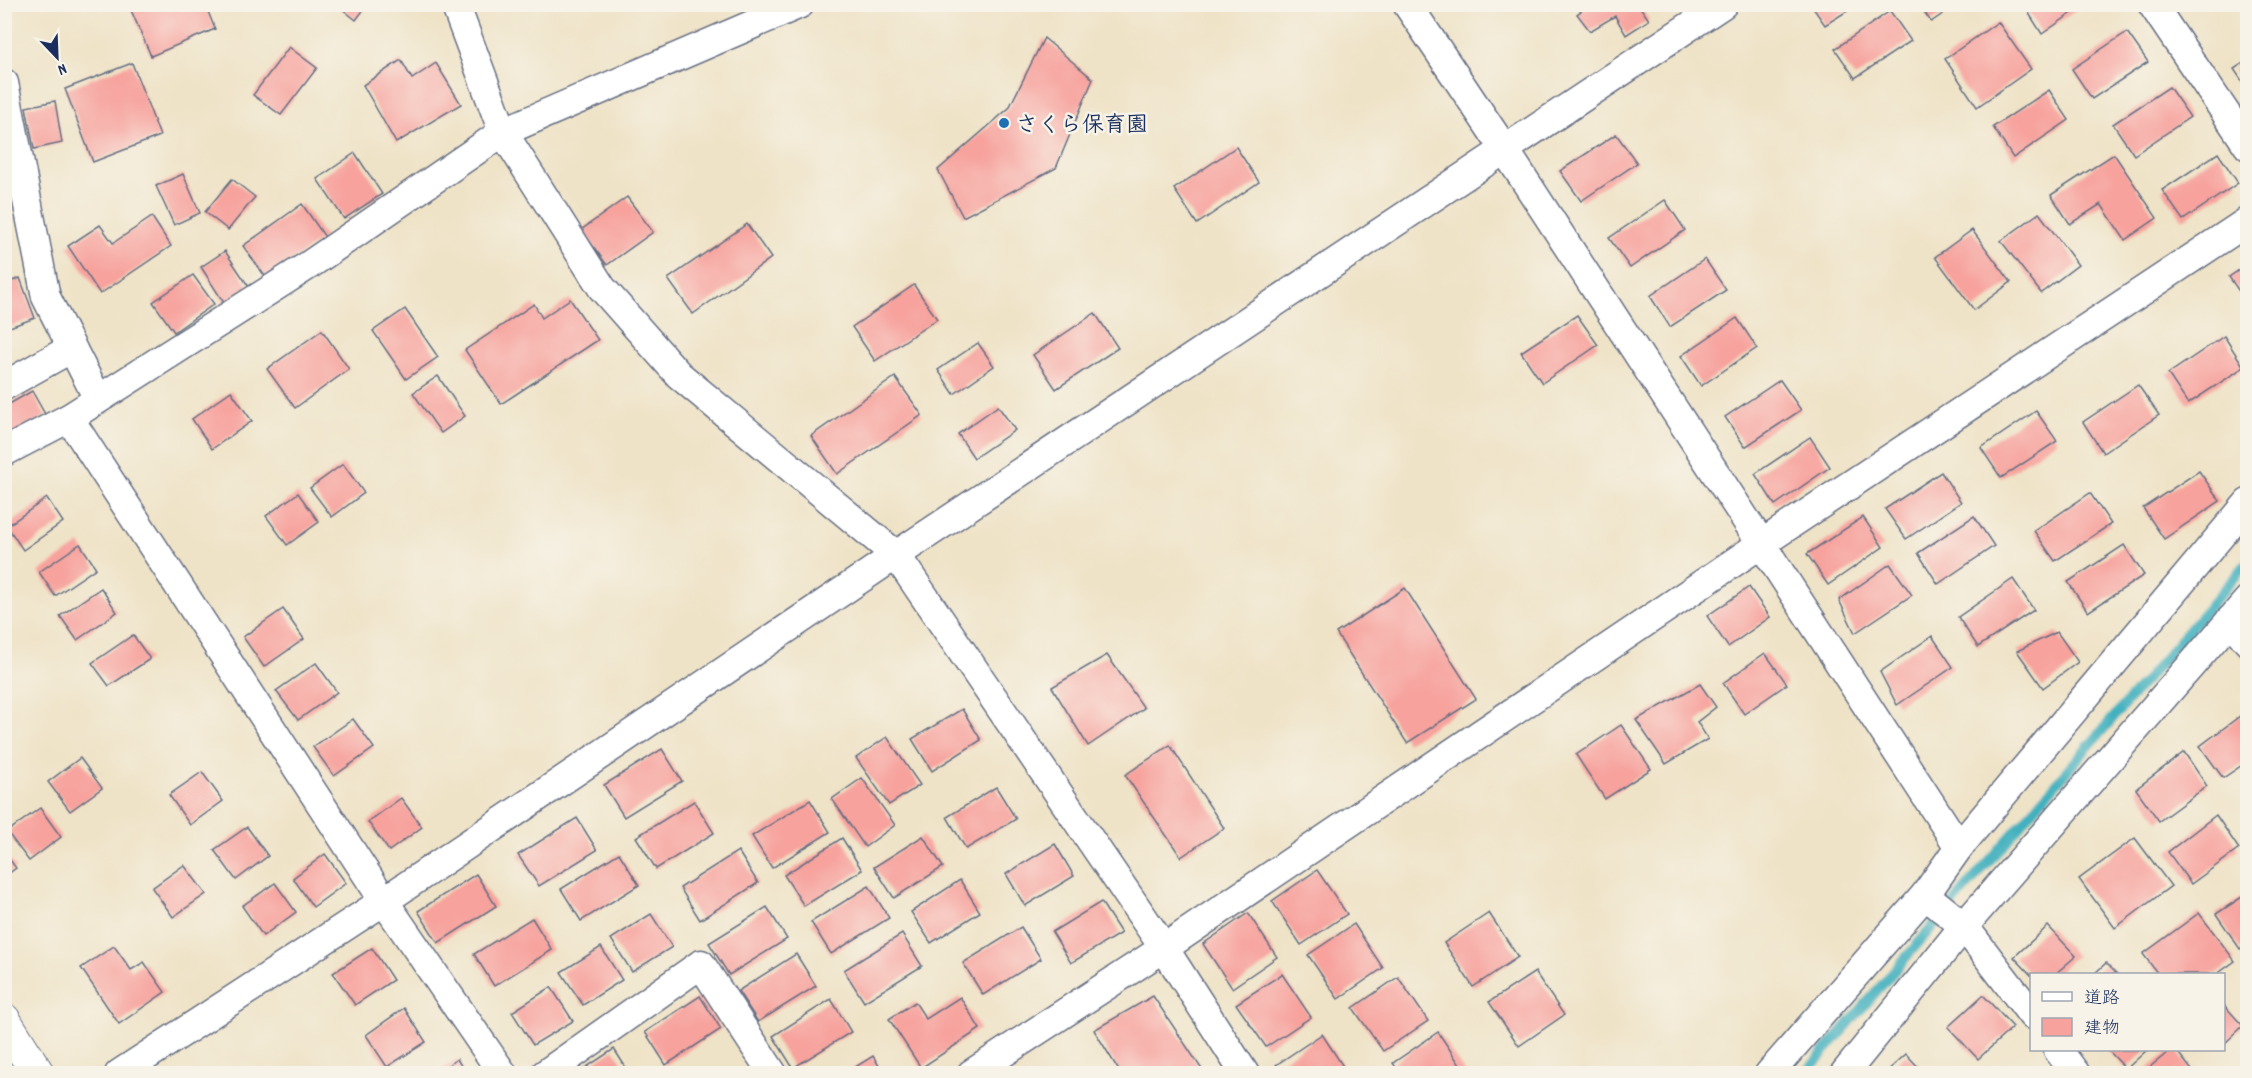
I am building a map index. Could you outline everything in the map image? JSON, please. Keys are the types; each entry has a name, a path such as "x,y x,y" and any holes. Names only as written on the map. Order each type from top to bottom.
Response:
{"street":[{"path":"456,4 503,132 602,288 680,375 896,555 1164,948 1245,1074"},
{"path":"4,452 69,418 309,265 503,132 800,4"},
{"path":"1407,4 1505,150 1959,847"},
{"path":"119,1074 384,902 896,555 1723,4"},
{"path":"2152,4 2247,146"},
{"path":"4,83 46,297 98,399"},
{"path":"971,1074 1164,948 1761,544 2247,221"},
{"path":"4,386 72,348"},
{"path":"69,418 384,902 503,1074"},
{"path":"1769,1074 1924,895 1959,847 2247,503"},
{"path":"1844,1074 1964,926 2242,621"},
{"path":"1924,895 1964,926 2030,1014"},
{"path":"544,1074 701,964 773,1074"},
{"path":"4,1020 38,1074"},
{"path":"2059,1051 2076,1074"}],"building":[{"path":"144,4 205,4 215,29 151,56 131,10"},
{"path":"336,4 368,4 356,20"},
{"path":"1591,4 1638,4 1649,20 1626,35 1615,16 1590,31 1577,14"},
{"path":"1919,4 1957,4 1931,22"},
{"path":"2023,4 2085,4 2042,34"},
{"path":"1811,5 1857,5 1825,25"},
{"path":"1890,11 1911,41 1855,78 1835,49"},
{"path":"1998,22 2031,69 1977,107 1945,59"},
{"path":"2127,32 2148,62 2092,99 2072,69"},
{"path":"1044,38 1093,79 1056,168 963,217 938,170 1009,108"},
{"path":"289,47 317,68 281,115 253,95"},
{"path":"401,60 412,79 436,63 461,104 396,143 363,85"},
{"path":"2248,60 2248,90 2234,69"},
{"path":"132,63 160,136 93,162 65,89"},
{"path":"2169,87 2190,117 2134,155 2113,124"},
{"path":"2049,90 2069,120 2013,158 1993,127"},
{"path":"55,101 62,143 34,149 26,107"},
{"path":"1616,134 1637,163 1581,201 1560,171"},
{"path":"1236,147 1259,182 1197,224 1174,189"},
{"path":"355,153 382,194 344,219 317,179"},
{"path":"2218,153 2238,183 2183,220 2162,190"},
{"path":"2114,154 2157,218 2125,240 2101,204 2070,224 2051,195"},
{"path":"183,174 200,213 174,225 156,186"},
{"path":"232,179 255,197 228,230 205,212"},
{"path":"627,197 653,232 607,265 581,230"},
{"path":"1665,200 1685,230 1630,268 1609,238"},
{"path":"302,204 325,237 267,279 243,246"},
{"path":"2039,213 2078,265 2041,293 2001,241"},
{"path":"152,217 171,246 100,294 68,246 100,225 113,243"},
{"path":"747,224 771,258 693,314 668,279"},
{"path":"1972,230 2011,282 1974,310 1935,257"},
{"path":"225,251 249,287 224,303 201,267"},
{"path":"1705,259 1726,290 1670,327 1650,296"},
{"path":"2248,264 2248,304 2229,277"},
{"path":"193,275 214,304 174,332 153,302"},
{"path":"20,278 35,318 4,329 4,284"},
{"path":"914,285 937,319 875,361 852,327"},
{"path":"570,299 598,340 501,404 465,350 534,304 542,318"},
{"path":"405,309 438,357 406,379 373,331"},
{"path":"1095,313 1118,348 1056,389 1033,355"},
{"path":"1577,315 1598,345 1542,383 1521,352"},
{"path":"1737,318 1757,348 1701,386 1681,356"},
{"path":"322,330 349,369 295,408 267,369"},
{"path":"2224,336 2244,367 2188,404 2168,374"},
{"path":"978,343 994,366 954,394 938,370"},
{"path":"438,376 465,416 441,433 413,393"},
{"path":"895,377 922,415 837,474 811,436"},
{"path":"1780,380 1801,410 1745,447 1725,417"},
{"path":"2138,385 2159,415 2103,453 2083,422"},
{"path":"32,391 46,416 4,441 4,407"},
{"path":"231,391 252,421 212,449 192,419"},
{"path":"998,406 1015,430 974,458 958,434"},
{"path":"2036,411 2057,441 2001,478 1981,448"},
{"path":"1810,437 1830,467 1775,505 1755,474"},
{"path":"343,464 364,493 332,517 310,488"},
{"path":"2199,471 2220,501 2164,539 2143,508"},
{"path":"1941,472 1961,502 1906,539 1885,509"},
{"path":"298,493 319,522 287,545 266,516"},
{"path":"2090,493 2111,524 2055,561 2034,531"},
{"path":"47,498 63,522 23,550 7,526"},
{"path":"1974,516 1994,546 1938,584 1918,553"},
{"path":"1863,517 1883,547 1828,585 1807,554"},
{"path":"80,544 96,568 55,596 39,572"},
{"path":"2124,545 2144,575 2088,612 2068,582"},
{"path":"1890,564 1912,595 1855,633 1839,600"},
{"path":"2013,579 2034,610 1978,647 1958,617"},
{"path":"1749,587 1770,617 1728,647 1707,616"},
{"path":"101,588 117,612 77,640 60,616"},
{"path":"1405,588 1476,699 1407,743 1336,633"},
{"path":"283,609 304,639 264,667 243,637"},
{"path":"2057,632 2078,662 2043,688 2017,651"},
{"path":"133,635 150,659 109,686 92,663"},
{"path":"1932,636 1953,667 1897,705 1880,672"},
{"path":"1765,653 1787,684 1744,714 1723,683"},
{"path":"1107,655 1144,708 1088,746 1052,687"},
{"path":"316,663 337,692 298,720 276,691"},
{"path":"1700,684 1716,707 1697,722 1708,739 1666,764 1636,720"},
{"path":"962,709 981,740 932,771 912,739"},
{"path":"2248,710 2248,761 2223,778 2200,746"},
{"path":"353,719 374,748 334,776 313,747"},
{"path":"1621,725 1651,769 1605,799 1576,755"},
{"path":"887,737 920,785 889,805 856,758"},
{"path":"1170,745 1224,828 1181,857 1125,775"},
{"path":"662,749 682,781 624,817 604,785"},
{"path":"2184,752 2207,786 2159,821 2136,789"},
{"path":"80,758 102,788 70,811 48,782"},
{"path":"202,772 223,801 190,825 169,795"},
{"path":"862,778 895,825 865,847 832,799"},
{"path":"996,787 1016,819 966,849 947,817"},
{"path":"401,798 422,827 389,851 368,822"},
{"path":"810,800 830,832 772,868 752,836"},
{"path":"694,801 714,833 656,869 636,837"},
{"path":"40,808 61,837 29,861 7,832"},
{"path":"2216,815 2239,849 2191,884 2168,852"},
{"path":"577,818 597,850 539,886 518,855"},
{"path":"247,827 268,856 236,880 214,850"},
{"path":"923,836 943,867 894,898 874,867"},
{"path":"842,838 862,870 804,906 784,875"},
{"path":"2135,838 2171,886 2115,928 2079,879"},
{"path":"1055,844 1074,876 1025,906 1006,874"},
{"path":"738,851 758,883 700,920 680,888"},
{"path":"4,852 16,868 4,877"},
{"path":"619,853 639,885 581,921 561,889"},
{"path":"325,854 346,883 313,907 293,878"},
{"path":"184,865 206,894 173,917 152,888"},
{"path":"1317,870 1347,914 1301,945 1272,901"},
{"path":"476,874 496,906 438,943 418,911"},
{"path":"960,880 980,912 931,943 911,912"},
{"path":"275,883 296,912 263,936 242,906"},
{"path":"869,886 889,918 831,954 811,922"},
{"path":"2248,893 2248,944 2240,949 2216,914"},
{"path":"1101,902 1121,933 1071,963 1052,932"},
{"path":"767,907 787,939 729,975 709,943"},
{"path":"1248,913 1277,957 1232,988 1203,944"},
{"path":"1489,913 1518,957 1473,987 1444,943"},
{"path":"2199,913 2235,961 2218,973 2157,973 2143,954"},
{"path":"651,914 672,947 632,972 611,939"},
{"path":"532,918 552,950 494,986 474,954"},
{"path":"1354,924 1383,968 1338,999 1308,955"},
{"path":"2048,926 2076,956 2056,973 2030,974 2014,957"},
{"path":"1021,927 1041,959 983,995 963,963"},
{"path":"902,934 922,966 864,1002 844,970"},
{"path":"114,946 131,970 144,962 165,992 119,1024 81,968"},
{"path":"601,947 622,980 583,1005 561,972"},
{"path":"372,948 393,980 355,1005 333,973"},
{"path":"796,954 816,986 758,1022 738,991"},
{"path":"2106,963 2116,973 2095,973"},
{"path":"1535,972 1564,1015 1519,1046 1489,1002"},
{"path":"1282,974 1311,1017 1266,1047 1236,1004"},
{"path":"1398,977 1428,1021 1383,1051 1353,1008"},
{"path":"551,987 573,1021 533,1045 512,1012"},
{"path":"1983,995 2013,1027 1978,1059 1948,1027"},
{"path":"700,996 721,1029 666,1065 645,1032"},
{"path":"1153,996 1205,1074 1121,1074 1094,1030"},
{"path":"960,997 980,1029 921,1068 889,1019 915,1002 926,1019"},
{"path":"831,999 851,1032 793,1068 773,1036"},
{"path":"2225,1006 2243,1026 2225,1043"},
{"path":"404,1008 426,1042 387,1067 366,1035"},
{"path":"1438,1032 1466,1074 1400,1074 1393,1063"},
{"path":"1322,1034 1348,1074 1282,1074 1276,1065"},
{"path":"614,1049 630,1074 576,1074"},
{"path":"2109,1051 2146,1051 2126,1069"},
{"path":"2170,1051 2177,1051 2195,1074 2141,1074"},
{"path":"1906,1054 1925,1074 1884,1074"},
{"path":"873,1056 884,1074 844,1074"},
{"path":"457,1059 466,1074 435,1074"}],"waterway":[{"path":"1805,1074 2248,562"}],"place":[{"name":"さくら保育園","path":"1004,123"}]}
